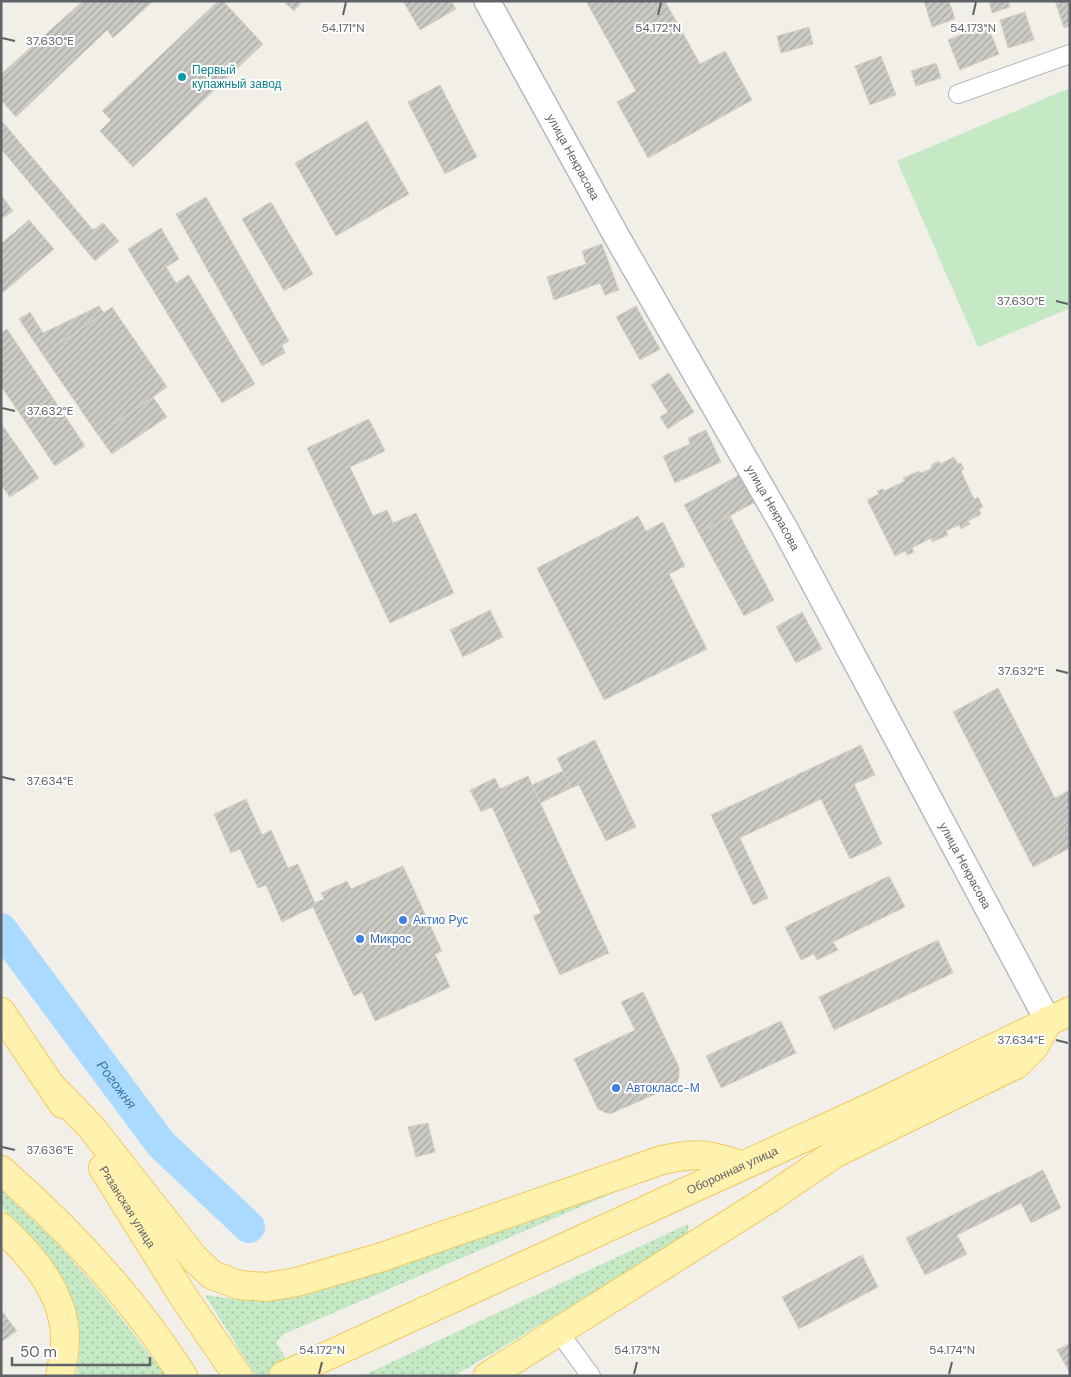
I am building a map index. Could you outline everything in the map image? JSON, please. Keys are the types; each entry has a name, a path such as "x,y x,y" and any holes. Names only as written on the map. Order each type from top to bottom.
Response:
{"main road":[{"name":"Рязанская улица","path":"1,1012 53,1088 185,1300 238,1376"},
{"name":"Оборонная улица","path":"283,1376 1044,1028"},
{"path":"488,1376 770,1198 834,1154 1017,1064 1044,1028"},
{"path":"53,1088 91,1127 194,1258 212,1275 239,1285 267,1287 306,1279 382,1257 662,1160 689,1154 752,1161 834,1154 882,1102"},
{"path":"1,1170 38,1202 103,1269 132,1303 183,1376"},
{"path":"1,1227 26,1251 43,1274 54,1294 63,1318 65,1341 60,1376"}],"street":[{"name":"улица Некрасова","path":"487,1 617,237 784,526 1044,1028"},
{"path":"958,94 1070,54"},
{"path":"558,1331 591,1376"}],"green space":[{"path":"1070,88 1070,308 978,347 897,161"},
{"path":"641,1181 284,1334 276,1342 296,1376 256,1376 205,1295 247,1301 281,1299 312,1292"},
{"path":"1,1190 55,1241 106,1299 166,1376 77,1376 79,1335 74,1304 59,1273 49,1259 1,1207"},
{"path":"688,1224 689,1236 454,1376 362,1376"}],"building":[{"path":"83,1 153,1 113,38 107,30 16,117 1,100 1,74"},
{"name":"Первый купажный завод","path":"218,1 223,1 263,44 133,167 100,131 111,120 102,111"},
{"path":"283,1 303,1 294,11"},
{"path":"403,1 451,1 456,9 420,30"},
{"path":"586,1 665,1 700,64 725,51 752,100 648,158 617,102 636,91"},
{"path":"924,1 949,1 955,19 932,27"},
{"path":"989,1 1008,1 1010,7 992,13"},
{"path":"1055,1 1070,1 1070,26 1064,28"},
{"path":"1025,12 1034,40 1008,48 1000,20"},
{"path":"987,24 999,54 960,70 948,40"},
{"path":"809,27 813,44 781,53 777,36"},
{"path":"881,56 896,95 870,105 855,66"},
{"path":"936,63 941,78 916,86 911,71"},
{"path":"440,85 477,157 445,174 408,102"},
{"path":"1,120 93,230 103,223 119,241 95,261 1,149"},
{"path":"367,121 409,194 336,236 295,163"},
{"path":"1,195 13,211 1,219"},
{"path":"206,197 289,341 282,345 285,353 262,366 176,214"},
{"path":"271,202 313,274 284,291 242,219"},
{"path":"29,220 54,249 1,294 1,244"},
{"path":"161,228 179,259 166,267 176,283 189,275 255,384 222,403 128,249"},
{"path":"602,244 619,290 605,295 600,283 554,300 547,277 586,264 582,251"},
{"path":"99,306 104,313 43,355 19,319 30,312 43,333"},
{"path":"636,306 660,349 640,360 616,317"},
{"path":"112,307 167,387 98,435 43,355"},
{"path":"7,329 85,446 55,466 1,386 1,333"},
{"path":"669,373 694,412 668,429 660,417 668,412 651,385"},
{"path":"153,397 167,417 112,454 98,435"},
{"path":"369,419 385,451 350,467 373,516 387,510 393,523 416,513 454,593 390,623 307,448"},
{"path":"1,423 39,478 10,497 1,485"},
{"path":"706,430 721,462 675,483 663,456 690,444 688,438"},
{"path":"954,457 958,464 961,463 964,469 961,471 974,499 978,497 983,507 979,509 981,514 968,521 970,524 961,529 959,525 946,531 948,535 932,542 931,538 912,548 914,552 907,555 905,551 895,556 867,500 879,494 877,491 883,489 884,491 905,481 903,478 919,471 921,473 932,468 931,465 939,461 940,464"},
{"path":"741,474 755,502 699,533 684,505"},
{"path":"638,516 646,531 663,522 685,566 669,574 707,649 604,700 537,568"},
{"path":"730,516 774,600 744,616 699,533"},
{"path":"490,610 503,637 463,657 450,630"},
{"path":"802,612 822,649 796,663 776,627"},
{"path":"998,688 1055,798 1070,790 1070,848 1033,867 953,712"},
{"path":"595,740 636,827 606,841 579,785 571,788 557,758"},
{"path":"861,745 875,775 854,784 882,844 850,859 821,799 740,838 768,898 753,905 711,815"},
{"path":"563,771 571,788 540,803 532,785"},
{"path":"528,776 609,953 560,975 533,916 541,913 492,807 481,812 470,790 495,778 500,789"},
{"path":"246,799 262,835 271,830 288,868 298,864 315,903 324,899 321,893 347,881 351,889 403,866 442,951 435,954 450,987 375,1021 362,992 354,996 313,907 282,922 266,885 258,888 240,849 231,853 214,814"},
{"path":"889,876 905,907 833,942 838,950 817,960 814,954 801,960 785,927"},
{"path":"938,940 953,973 834,1030 819,997"},
{"path":"643,992 679,1067 679,1077 676,1085 610,1114 598,1109 574,1059 635,1030 621,1002"},
{"path":"781,1021 796,1053 721,1088 706,1056"},
{"path":"428,1123 435,1152 416,1157 408,1127"},
{"path":"1043,1170 1061,1208 1031,1223 1021,1203 957,1235 967,1254 925,1275 906,1238"},
{"path":"862,1255 878,1287 799,1329 782,1297"},
{"path":"1,1310 17,1331 1,1342"},
{"path":"1070,1343 1070,1373 1057,1350"}],"waterway":[{"name":"Рогожня","path":"1,929 161,1144 249,1227"}],"place":[{"name":"Первый купажный завод","path":"182,77"},
{"name":"Актио Рус","path":"403,920"},
{"name":"Микрос","path":"360,939"},
{"name":"Автокласс-М","path":"616,1088"}]}
